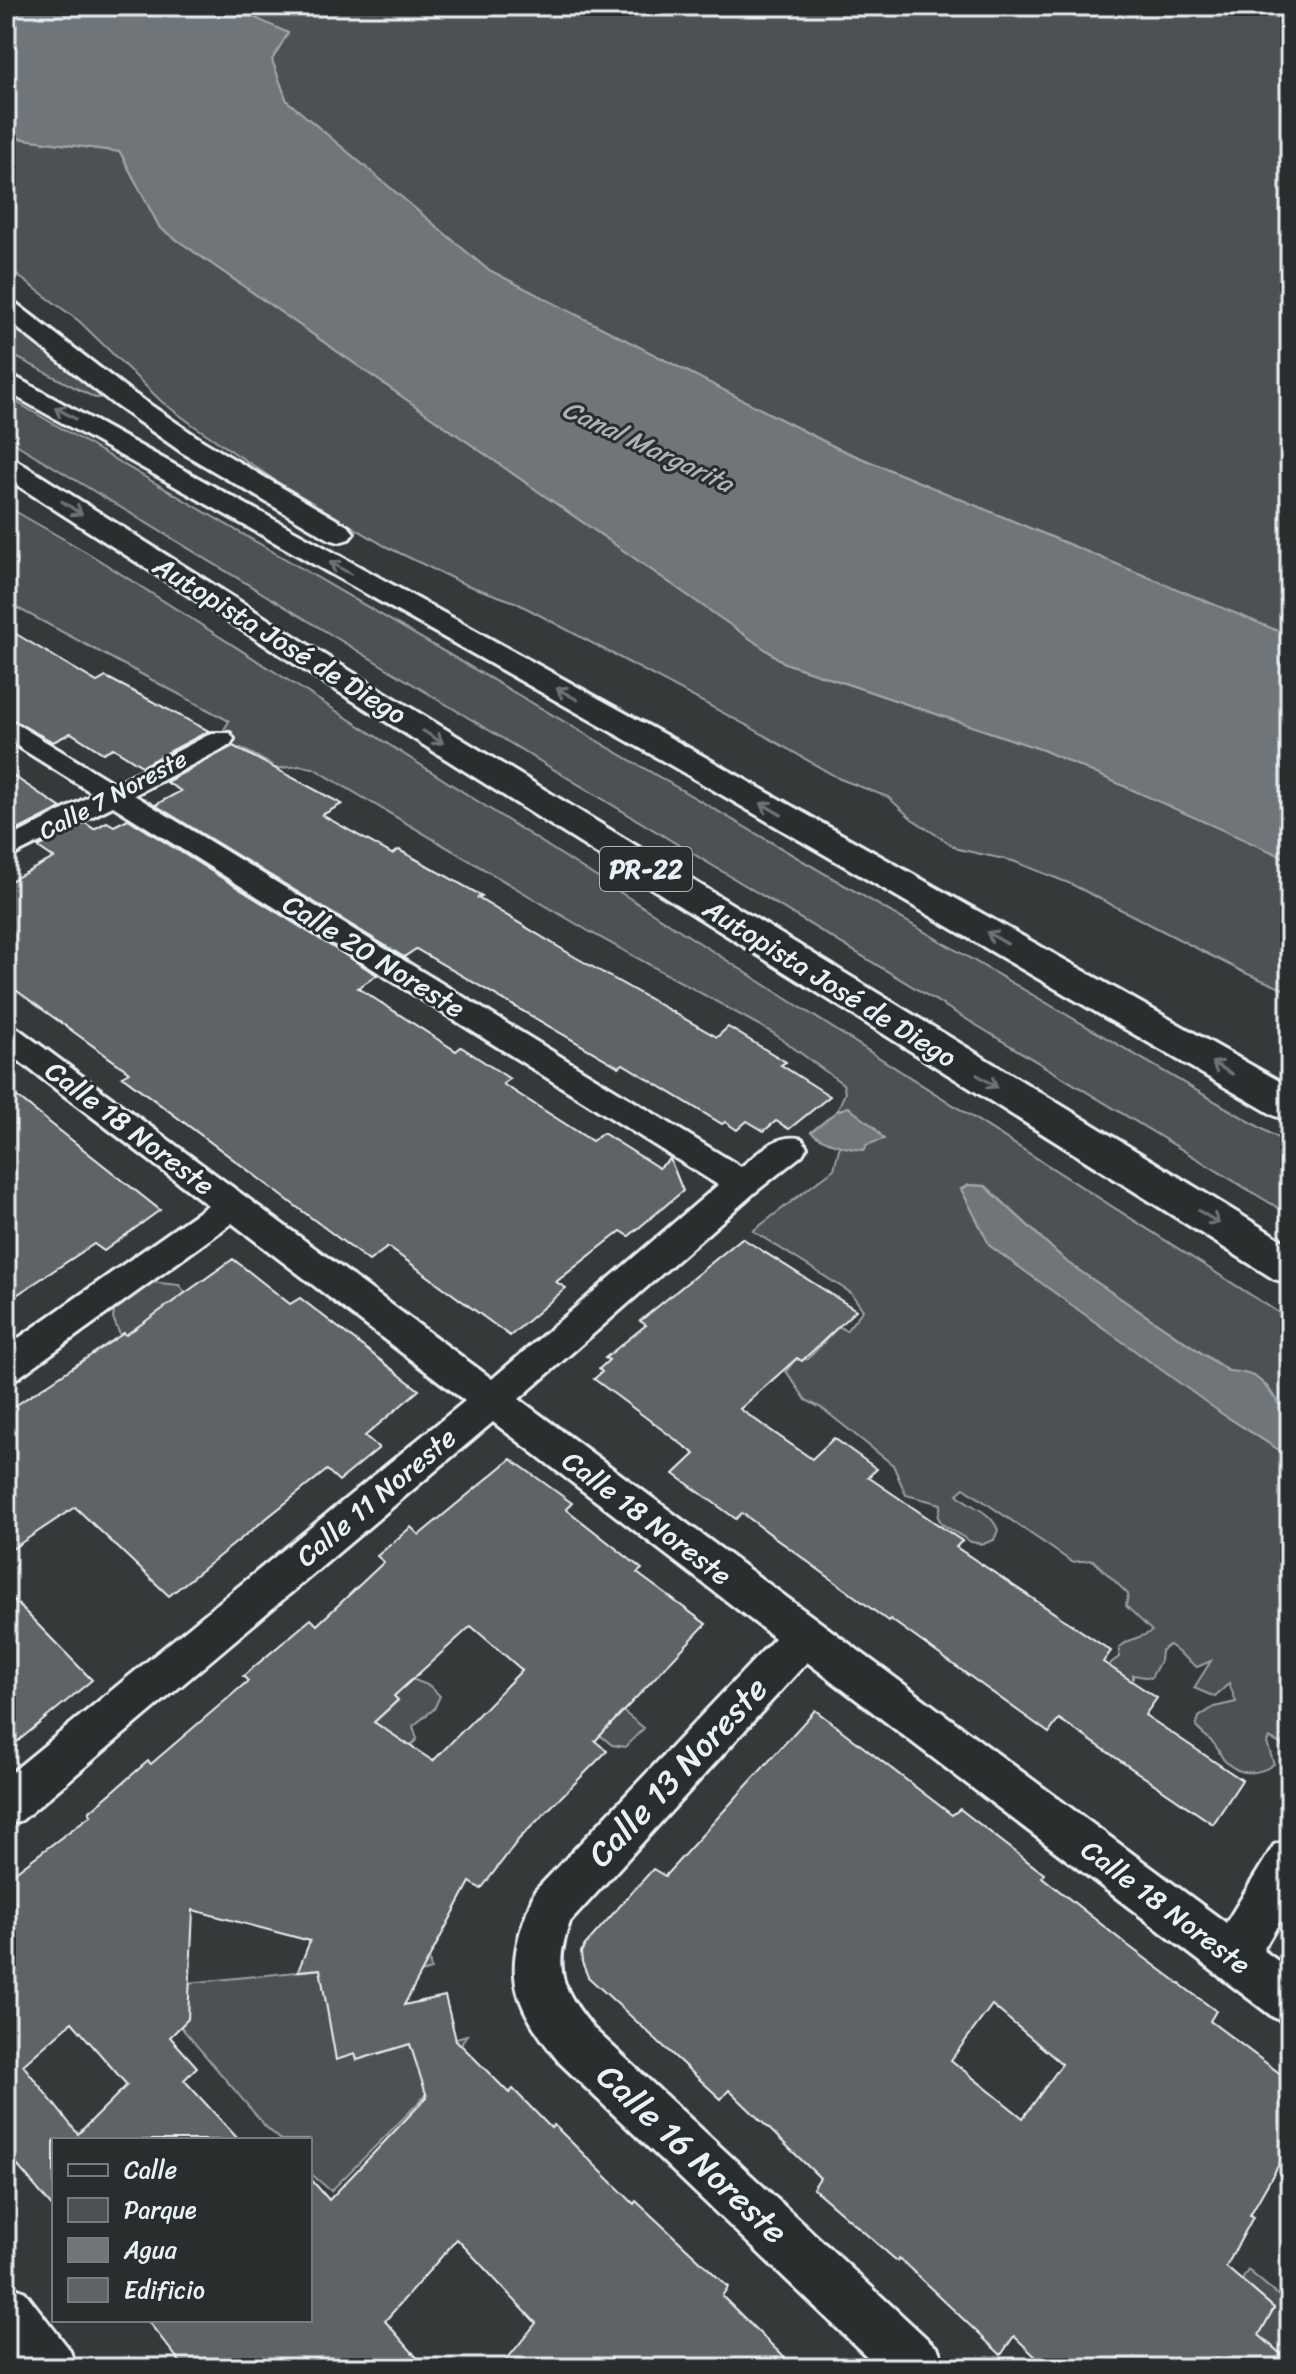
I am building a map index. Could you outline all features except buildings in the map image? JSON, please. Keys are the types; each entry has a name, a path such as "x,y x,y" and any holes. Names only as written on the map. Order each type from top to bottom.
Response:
{"highway":[{"path":"6,284 211,447 238,474"},
{"path":"6,307 121,397 193,447 424,581"},
{"path":"6,380 684,759 1290,1106"},
{"name":"Autopista José de Diego","path":"6,466 323,668 1290,1267"},
{"path":"6,499 108,558 225,634 323,668"},
{"path":"559,654 684,759"}],"street":[{"name":"Calle 20 Noreste","path":"6,728 742,1184"},
{"name":"Calle 7 Noreste","path":"6,851 221,739"},
{"name":"Calle 18 Noreste","path":"6,1035 1290,2000"},
{"name":"Calle 11 Noreste","path":"6,1805 492,1401 742,1184 790,1147"},
{"path":"6,1367 232,1205"},
{"name":"Calle 13 Noreste","path":"552,1907 804,1636"},
{"path":"1232,1956 1290,1861"},
{"name":"Calle 16 Noreste","path":"552,1907 537,1944 536,1968 536,1981 552,2016 577,2046 919,2368"},
{"path":"6,2311 50,2368"}],"green space":[{"path":"230,6 1226,6 1240,13 1290,18 1290,636 837,448 487,269 287,101 272,60"},
{"path":"6,134 120,152 160,228 785,663 1043,750 1290,860 1290,992 1243,972 1071,884 1013,861 958,849 912,819 888,797 840,779 748,726 515,602 464,584 385,546 279,483 162,402 79,321 6,267"},
{"path":"6,317 109,397 95,398 6,352"},
{"path":"6,396 1290,1145 1290,1215 6,438"},
{"path":"6,506 88,553 1290,1320 1290,1408 1281,1406 1266,1385 1229,1371 1068,1263 986,1186 970,1185 961,1189 967,1200 1221,1413 1290,1457 1290,1759 1281,1744 1269,1738 1267,1743 1274,1764 1256,1772 1237,1770 1224,1760 1215,1745 1196,1727 1199,1717 1214,1707 1236,1702 1229,1683 1215,1697 1194,1688 1211,1661 1197,1667 1169,1645 1161,1651 1160,1661 1151,1678 1133,1675 1133,1682 1116,1671 1104,1679 1111,1663 1119,1657 1119,1648 1152,1631 1126,1606 1128,1594 1093,1560 1072,1562 964,1488 957,1494 985,1513 998,1530 994,1540 983,1544 971,1542 942,1524 938,1517 941,1504 906,1495 893,1465 823,1409 806,1400 786,1371 795,1360 808,1359 839,1326 846,1331 863,1310 851,1293 753,1231 834,1169 840,1145 853,1149 874,1141 849,1107 837,1111 845,1093 843,1084 773,1033 590,932 313,768 272,769 269,767 272,765 241,748 225,757 217,749 218,740 229,721 6,602"},
{"path":"150,1282 179,1285 186,1294 126,1335 120,1335 113,1318 115,1306"},
{"path":"561,1662 644,1728 625,1747 612,1745 538,1684"},
{"path":"412,1679 430,1686 440,1696 434,1709 413,1726 417,1739 409,1748 359,1736 398,1701 392,1694"},
{"path":"429,1958 431,1970 346,1995 336,2059 355,2054 357,2060 410,2044 412,2050 467,2035 462,2042 463,2058 331,2191 312,2175 312,2138 279,2138 180,2026 189,1983"},
{"path":"1248,2270 1290,2305 1290,2362 1259,2335 1274,2308 1242,2280"}],"water":[{"name":"Canal Margarita","path":"6,6 230,6 288,33 272,60 287,101 487,269 837,448 1290,636 1290,860 1043,750 785,663 160,228 120,152 6,134"},
{"path":"848,1107 884,1139 866,1145 865,1150 843,1147 811,1132 837,1111"},
{"path":"969,1185 985,1186 1068,1263 1228,1371 1254,1376 1259,1380 1280,1406 1290,1408 1290,1457 1221,1413 990,1246 961,1189"}]}
